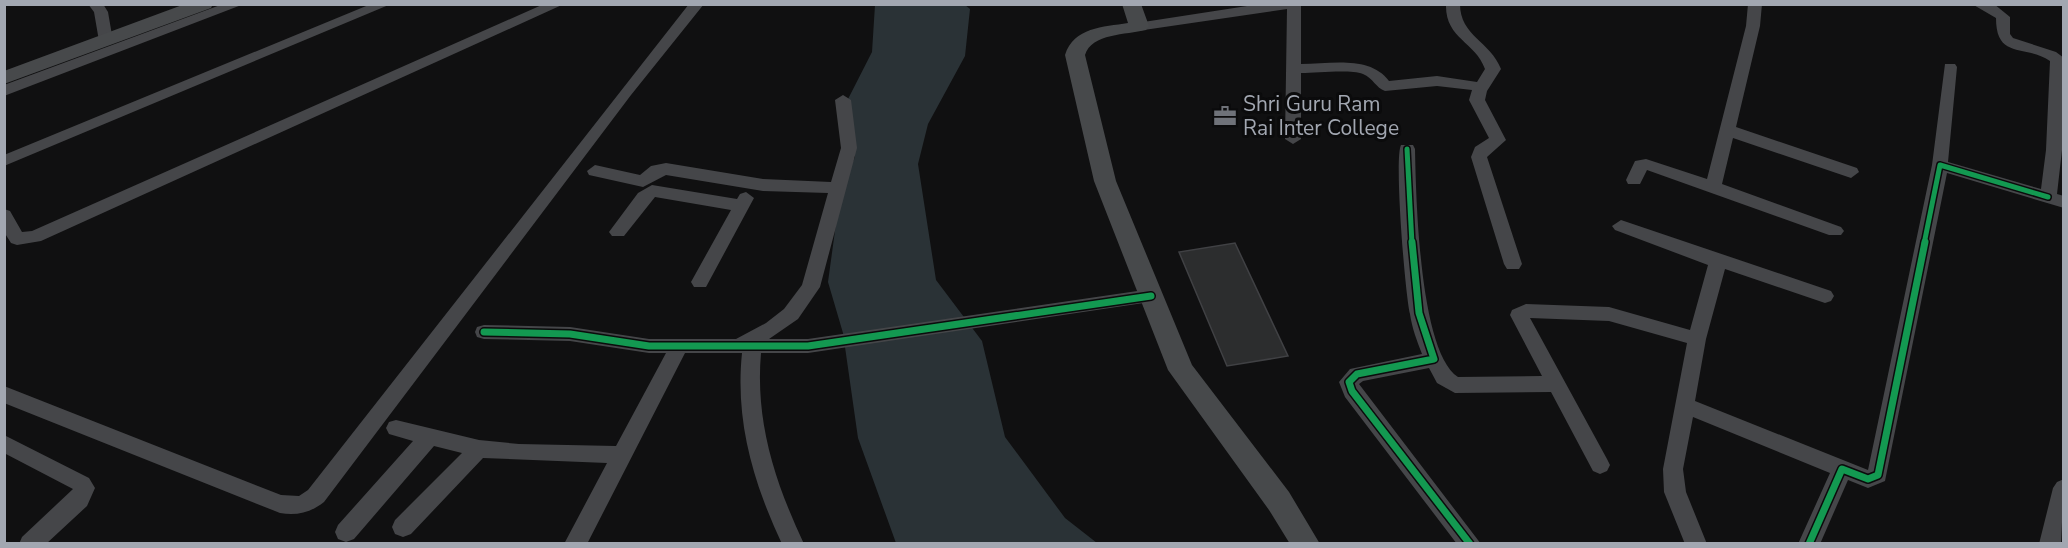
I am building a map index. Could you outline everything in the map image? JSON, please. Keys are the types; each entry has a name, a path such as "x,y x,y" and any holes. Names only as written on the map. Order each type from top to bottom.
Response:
{"main road":[{"path":"4,78 204,4"},
{"path":"1131,4 1140,25 1081,40 1075,55 1105,181 1181,370 1279,501 1306,543"}],"street":[{"path":"95,4 101,12 106,41"},
{"path":"4,91 237,4"},
{"path":"4,161 384,4"},
{"path":"4,215 17,239 48,232 557,4"},
{"path":"4,394 280,504 294,507 306,504 316,496 626,92 697,4"},
{"path":"1137,27 1293,4 1295,69 1293,140"},
{"path":"1453,4 1451,14 1456,29 1491,58 1493,69 1477,100 1498,140 1481,151 1480,165 1513,264"},
{"path":"1710,186 1714,183 1751,36 1755,4"},
{"path":"1940,165 2056,199 2061,70 2057,59 2052,55 2009,42 2002,35 2003,17 1993,9 1979,4"},
{"path":"1683,405 1868,479 1878,475 1940,165 1950,67"},
{"path":"1295,69 1363,68 1377,75 1385,86 1437,81 1482,87"},
{"path":"744,347 791,314 811,287 836,188 849,147 843,100"},
{"path":"1726,130 1851,172"},
{"path":"1407,149 1407,190 1416,310 1421,331 1444,378 1455,386 1556,384"},
{"path":"1634,180 1641,165 1646,164 1836,231"},
{"path":"595,171 643,181 657,170 666,169 754,183 836,188"},
{"path":"700,282 754,183"},
{"path":"618,232 644,197 652,192 742,206"},
{"path":"1621,226 1825,296"},
{"path":"1696,543 1675,492 1673,469 1697,339 1719,266 1715,259"},
{"path":"484,332 570,334 649,346 679,347 744,347 843,342 1151,296"},
{"path":"1600,465 1520,318 1521,312 1581,312 1610,315 1697,339"},
{"path":"575,543 679,347"},
{"path":"744,347 758,445 777,512 793,543"},
{"path":"1434,358 1357,374 1349,382 1353,391 1470,543"},
{"path":"396,428 479,449 519,453 621,455"},
{"path":"346,532 430,436"},
{"path":"4,443 82,484 84,488 79,500 30,543"},
{"path":"403,527 479,449"},
{"path":"1809,543 1842,469"},
{"path":"2050,543 2064,488"}],"shaded area":[{"path":"875,5 965,5 970,9 965,56 928,124 918,164 936,280 982,341 1005,437 1065,518 1097,543 896,543 858,438 843,333 828,282 841,187 855,157 846,103 872,52"}],"building":[{"path":"1235,243 1288,356 1227,366 1179,252"}],"cycle path":[{"path":"1407,149 1416,299 1422,328 1434,359 1357,374 1349,382 1352,391 1470,544"},
{"path":"1809,544 1842,469 1868,479 1878,475 1940,165 2048,197"},
{"path":"484,332 570,334 649,346 808,346 1151,296"}],"place":[{"name":"Shri Guru Ram Rai Inter College","path":"1225,116"}]}
